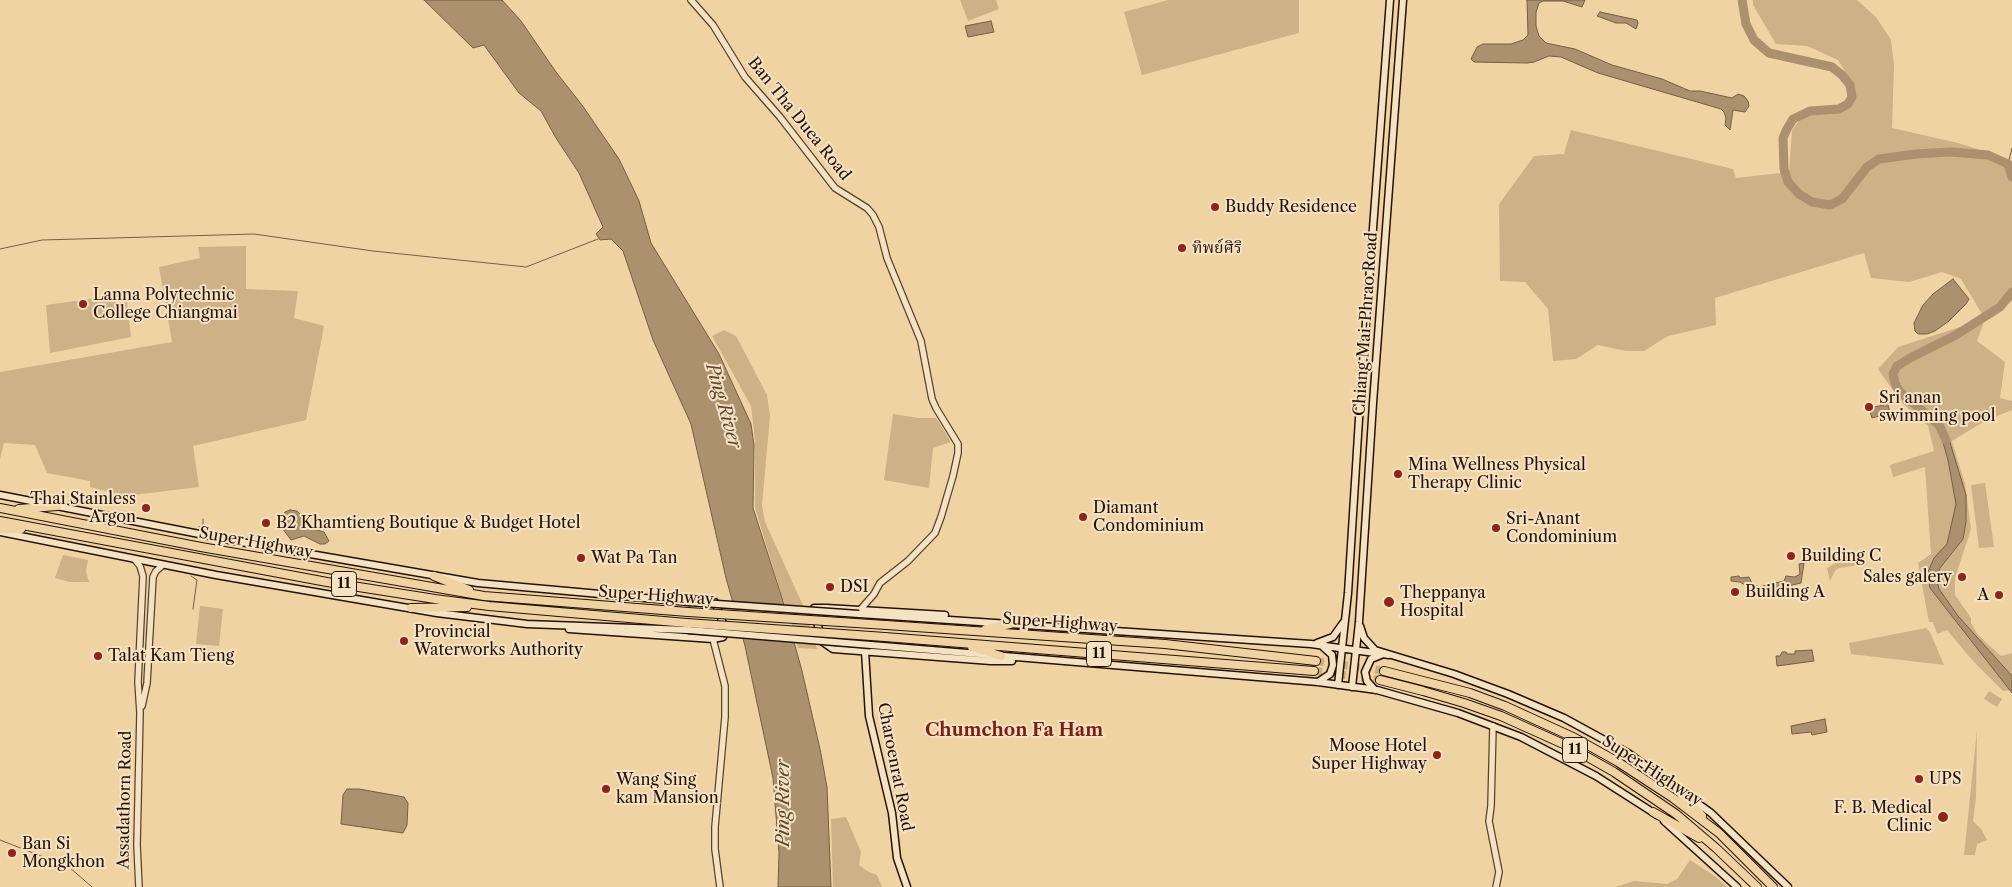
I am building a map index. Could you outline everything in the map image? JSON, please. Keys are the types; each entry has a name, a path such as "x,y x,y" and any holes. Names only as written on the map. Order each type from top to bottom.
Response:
{"highway":[{"path":"4,509 57,506"},
{"name":"Super Highway","path":"4,509 201,547 484,596 688,612 1165,644 1316,661"},
{"name":"Super Highway","path":"0,521 337,583 489,606 687,627 884,637 1314,671"},
{"path":"0,531 38,529"},
{"path":"434,576 484,596"},
{"path":"411,608 489,606"},
{"path":"977,630 1010,624"},
{"path":"960,643 1001,656"},
{"name":"Super Highway","path":"1384,671 1470,693 1505,706 1575,738 1618,762 1673,798 1719,833 1773,887"},
{"name":"Super Highway","path":"1380,680 1423,690 1501,716 1570,747 1614,772 1676,814 1716,848 1757,887"},
{"path":"1670,783 1719,833"},
{"path":"1653,812 1716,848"}],"main road":[{"name":"Chiang Mai-Phrao Road","path":"1338,685 1345,618 1390,0"},
{"name":"Chiang Mai-Phrao Road","path":"1352,687 1359,622 1403,0"},
{"path":"1360,403 1373,403"},
{"path":"0,495 192,532 478,583 689,602 860,612 1311,644 1387,655 1454,674 1545,709 1605,740 1670,783 1718,819 1788,887"},
{"path":"0,531 198,572 411,608 573,630 713,639 722,637 725,631 715,602 706,599 503,582 478,583"},
{"path":"1031,659 991,661 833,649 825,645 812,610 818,607 860,612 870,610 1019,620 1041,625"},
{"path":"1311,644 1333,637 1345,618"},
{"path":"1359,622 1367,643 1375,650 1387,655"},
{"path":"527,624 687,627 1031,659 1318,682 1377,690 1436,706 1493,726 1572,763 1653,812 1736,887"},
{"path":"1318,682 1327,677 1333,665 1332,655 1321,646"},
{"name":"Charoenrat Road","path":"865,651 869,716 892,813 897,858 906,887"},
{"path":"1377,690 1366,681 1366,667 1373,658 1387,655"}],"street":[{"name":"Ban Tha Duea Road","path":"691,0 713,24 745,77 780,117 835,188 867,208 873,215 879,227 887,258 921,341 932,398 958,444 953,476 935,533 908,561 880,583 860,612"},
{"name":"Assadathorn Road","path":"135,560 140,566 143,576 138,682 140,712 137,845 139,887"},
{"name":"Assadathorn Road","path":"140,712 147,683 153,577 156,571 163,565"},
{"path":"870,610 874,594"},
{"path":"713,639 725,686 715,827 715,849 720,887"},
{"path":"139,649 149,649"},
{"path":"1493,726 1489,821 1499,872 1496,887"}],"shaded area":[{"path":"960,0 996,0 999,9 968,21"},
{"path":"1168,0 1299,0 1299,33 1142,75 1124,12"},
{"path":"1753,0 1857,0 1876,17 1891,40 1894,66 1892,128 1958,143 2000,156 2012,164 2012,301 1985,319 1961,279 1942,272 1909,282 1871,278 1864,253 1715,298 1716,325 1668,336 1644,351 1626,351 1598,345 1576,359 1553,361 1548,309 1525,282 1500,281 1499,204 1534,156 1564,154 1571,130 1733,169 1736,178 1789,172 1792,130 1804,115 1841,112 1854,102 1854,86 1838,60 1807,46 1776,44 1753,5"},
{"path":"246,246 246,289 298,291 294,318 324,326 306,420 193,446 199,487 125,496 90,487 90,481 47,473 35,445 4,443 0,459 0,372 172,342 159,267 200,258 198,247"},
{"path":"126,294 131,337 50,353 46,305"},
{"path":"1985,319 1977,341 2005,362 2000,398 2012,401 2012,410 1985,421 1952,441 1965,484 1971,529 1955,578 1955,595 1971,618 1971,623 1978,635 2001,656 2012,653 2012,690 2003,691 1973,661 1947,630 1937,634 1933,622 1929,622 1918,563 1931,554 1925,467 1893,477 1890,465 1934,451 1928,426 1902,403 1878,369 1898,347"},
{"path":"724,330 736,336 767,395 770,416 762,505 765,522 806,612 817,649 798,648 755,508 755,440 751,406 712,336"},
{"path":"893,414 919,418 936,418 951,442 933,448 929,488 884,480"},
{"path":"1985,483 1994,547 1979,548 1971,485"},
{"path":"1856,551 1859,565 1839,568 1835,571 1830,581 1827,568"},
{"path":"63,555 88,560 86,571 89,582 70,582 55,578"},
{"path":"200,606 223,609 219,646 196,644"},
{"path":"1926,628 1930,632 1944,665 1851,654 1849,643"},
{"path":"1989,691 2002,699 1997,707 1984,699"},
{"path":"1977,730 1976,797 1973,821 1982,830 1987,840 1977,844 1975,855 1964,855"},
{"path":"846,817 861,852 859,865 877,875 882,887 833,887 831,819"},
{"path":"1690,860 1716,877 1727,887 1615,887 1634,881 1667,884 1677,879"}],"water":[{"name":"Ping River","path":"424,0 502,0 521,21 619,159 639,201 651,243 719,354 751,424 754,445 753,508 782,598 802,671 820,749 827,787 831,887 778,887 779,853 773,778 745,646 726,578 691,424 653,340 623,251 611,239 600,240 596,234 603,227 579,173 541,111 519,93 484,45 473,48"},
{"path":"1527,0 1585,0 1582,7 1563,1 1543,1 1539,3 1536,12 1536,26 1539,36 1546,43 1575,49 1612,65 1662,79 1690,91 1700,91 1732,98 1738,94 1744,96 1749,106 1745,112 1733,110 1730,130 1725,125 1726,118 1721,109 1598,73 1561,57 1549,56 1527,63 1474,62 1471,59 1477,47 1483,44 1511,44 1523,40 1528,35"},
{"path":"1600,12 1637,20 1636,29 1626,23 1616,23 1597,16"},
{"path":"991,21 994,32 968,37 965,26"},
{"path":"1953,279 1969,299 1966,304 1949,321 1935,331 1927,334 1918,334 1915,331 1914,323 1923,305 1933,294"},
{"path":"1888,400 1890,413 1872,418 1869,408 1884,405 1885,401"},
{"path":"1939,428 1947,433 1966,495 1966,522 1963,539 1940,568 1936,577 1939,589 1958,616 2012,676 2012,693 1930,588 1928,572 1934,558 1947,544 1956,504 1948,460"},
{"path":"290,510 297,511 301,515 302,524 306,527 324,532 329,541 325,544 320,544 304,536 291,540 282,528 282,518 285,512"},
{"path":"1804,563 1801,583 1766,591 1763,595 1750,595 1748,587 1740,582 1731,581 1731,577 1749,577 1752,583 1759,587 1784,581 1786,576 1795,577 1800,574 1799,564"},
{"path":"1812,650 1814,661 1777,666 1776,656 1780,656 1782,652 1795,654 1795,651"},
{"path":"1825,719 1827,732 1812,735 1811,732 1792,734 1791,726"},
{"path":"347,789 359,789 404,797 408,803 407,825 403,833 341,824 343,795"}],"pier":[{"path":"730,601 787,607 797,643 741,639"}],"waterway":[{"path":"1742,0 1746,24 1754,40 1769,53 1832,67 1850,85 1852,97 1848,104 1839,109 1810,111 1793,119 1787,129 1783,138 1784,169 1788,182 1799,194 1812,202 1830,205 1842,199 1867,167 1879,159 1916,154 1951,152 1988,155 2008,164 2012,177"},
{"path":"2008,164 2012,148"},
{"path":"0,249 42,240 254,234 373,251 526,267 598,239"},
{"path":"1946,440 1939,425 1899,391 1893,374 1897,366 1956,335 2000,307 2012,292"},
{"path":"199,527 203,525 203,519"},
{"path":"191,576 197,580 193,609"},
{"path":"0,840 69,867 92,887"}],"tunnel":[{"path":"1316,661 1384,671"},
{"path":"1314,671 1380,680"}],"place":[{"name":"Buddy Residence","path":"1215,207"},
{"name":"ทิพย์ศิริ","path":"1182,248"},
{"name":"Lanna Polytechnic College Chiangmai","path":"83,304"},
{"name":"Sri anan swimming pool","path":"1869,407"},
{"name":"Mina Wellness Physical Therapy Clinic","path":"1398,474"},
{"name":"Thai Stainless Argon","path":"146,508"},
{"name":"Diamant Condominium","path":"1083,517"},
{"name":"B2 Khamtieng Boutique & Budget Hotel","path":"266,523"},
{"name":"Sri-Anant Condominium","path":"1496,528"},
{"name":"Building C","path":"1791,556"},
{"name":"Wat Pa Tan","path":"581,558"},
{"name":"Sales galery","path":"1962,577"},
{"name":"DSI","path":"830,587"},
{"name":"Building A","path":"1735,592"},
{"name":"A","path":"1999,595"},
{"name":"Theppanya Hospital","path":"1389,602"},
{"name":"Provincial Waterworks Authority","path":"404,641"},
{"name":"Talat Kam Tieng","path":"98,656"},
{"name":"Moose Hotel Super Highway","path":"1437,755"},
{"name":"UPS","path":"1919,779"},
{"name":"Wang Sing kam Mansion","path":"606,789"},
{"name":"F. B. Medical Clinic","path":"1943,817"},
{"name":"Ban Si Mongkhon","path":"12,853"}],"district":[{"name":"Chumchon Fa Ham","path":"1014,731"}]}
